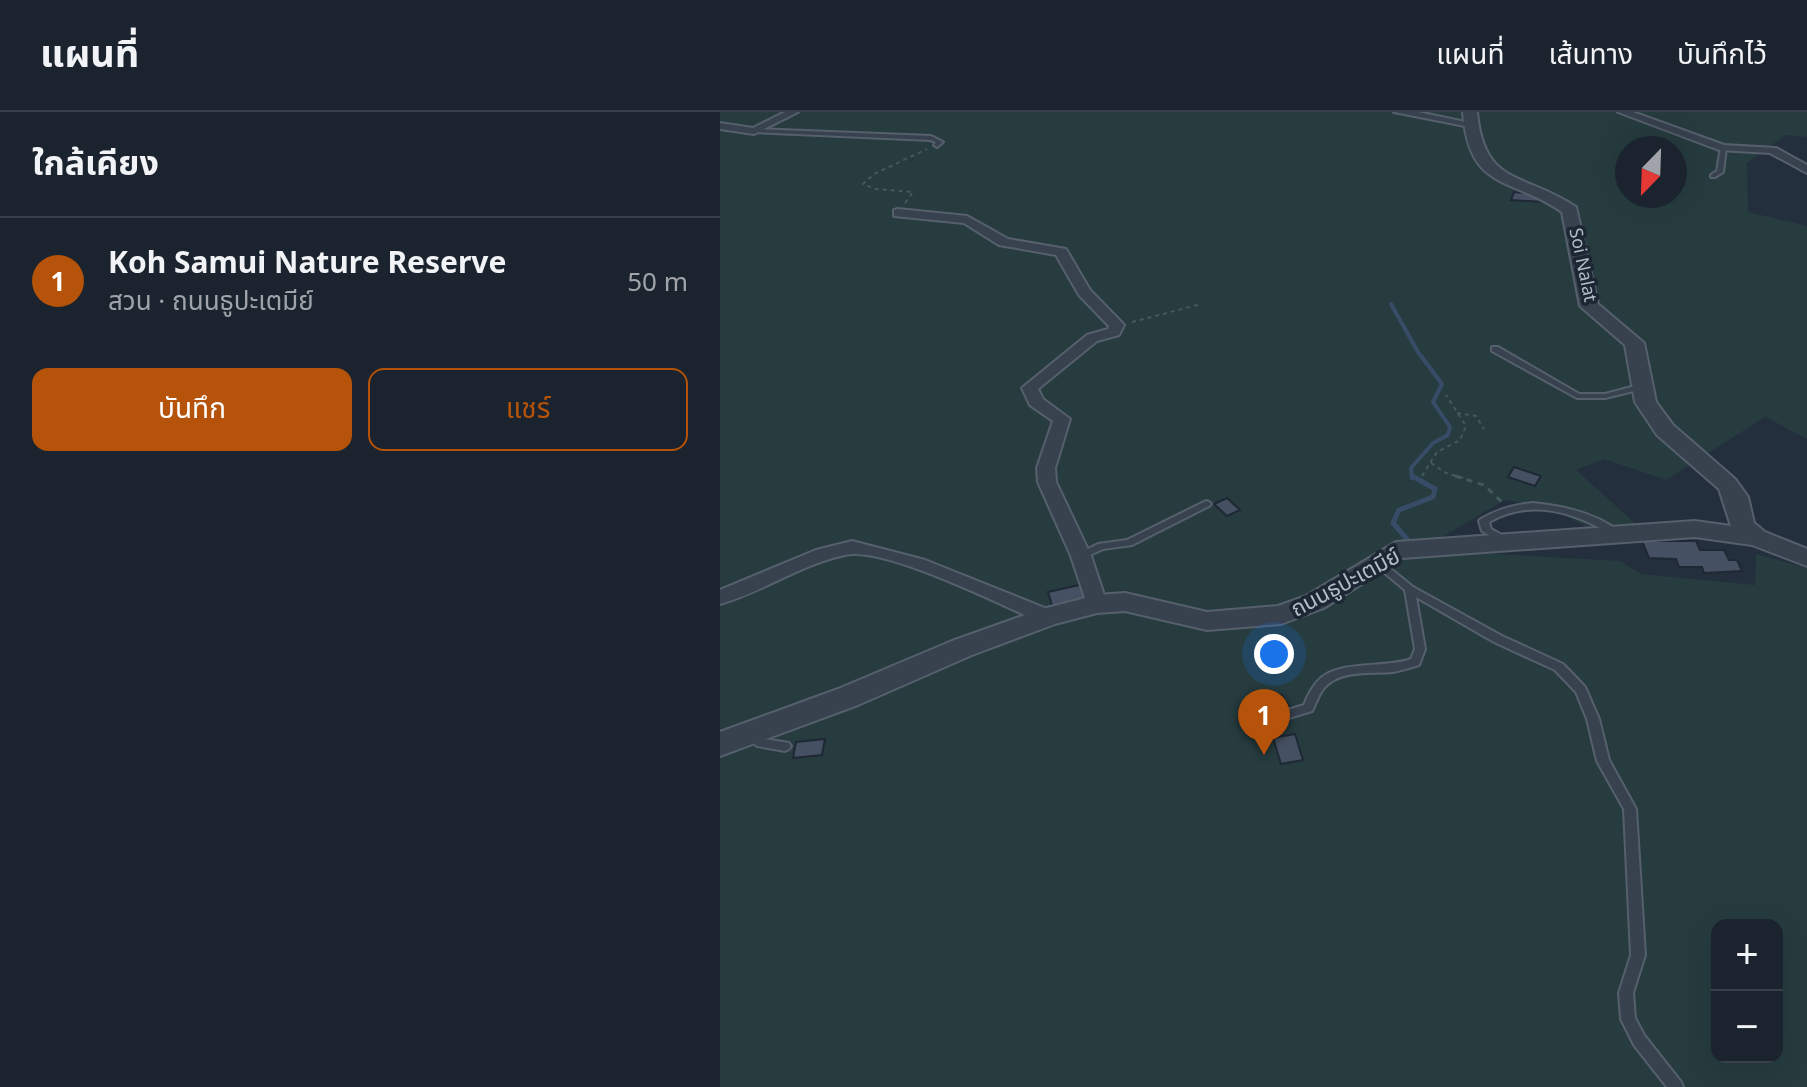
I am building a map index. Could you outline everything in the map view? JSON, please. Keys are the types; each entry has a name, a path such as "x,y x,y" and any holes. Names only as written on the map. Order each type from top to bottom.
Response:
{"street":[{"path":"720,126 754,131 793,112"},
{"path":"1399,112 1470,118"},
{"path":"1623,112 1723,148 1766,149 1807,170"},
{"name":"Soi Nalat","path":"1470,118 1476,153 1493,173 1570,210 1589,306 1634,343 1646,402 1665,430 1727,484 1736,497 1738,512"},
{"path":"898,213 967,220 1004,242 1061,252 1084,292 1117,325 1114,332 1092,338 1030,388 1036,402 1062,419 1046,468 1047,482 1081,556 1097,604"},
{"path":"1695,529 1727,522 1738,512 1743,526 1756,538"},
{"name":"ถนนธูปะเตมีย์","path":"720,744 1048,617 1097,604 1125,602 1207,621 1235,622 1281,615 1315,602 1376,560 1405,549 1695,529 1756,538 1807,558"},
{"path":"720,597 753,587 827,555 862,548 1048,617"}],"lane":[{"path":"754,131 931,138 940,142 937,145"},
{"path":"1713,176 1720,172 1723,148"},
{"path":"1495,349 1577,396 1605,396 1643,386"},
{"path":"1081,556 1101,546 1129,543 1206,504"},
{"path":"1376,560 1410,589 1498,639 1559,667 1581,690 1593,719 1603,761 1630,809 1638,955 1626,993 1628,1019 1639,1040 1676,1087"},
{"path":"1269,720 1308,708 1321,683 1334,674 1404,668 1415,662 1420,649 1410,589"},
{"path":"748,732 761,743 785,746"}],"path":[{"path":"898,213 913,192 905,189 870,190 863,184 874,174 937,145"},
{"path":"1117,325 1201,304"},
{"path":"1422,476 1437,452 1460,440 1466,426 1446,395"},
{"path":"1457,413 1476,416 1484,429"},
{"path":"1430,462 1436,469 1475,479 1497,494"}],"green space":[{"path":"720,112 1807,112 1807,137 1786,135 1747,163 1748,212 1807,226 1807,439 1765,417 1666,480 1604,459 1576,470 1639,527 1599,534 1549,507 1505,500 1440,538 1442,556 1481,553 1620,561 1641,574 1755,585 1756,554 1807,568 1807,1087 720,1087"}],"building":[{"path":"1514,192 1545,198 1544,202 1511,200"},
{"path":"1514,467 1541,476 1535,486 1508,477"},
{"path":"1227,498 1240,510 1227,516 1214,504"},
{"path":"1642,541 1696,541 1700,550 1724,550 1729,560 1737,560 1742,571 1704,573 1702,567 1679,567 1676,559 1649,558"},
{"path":"1084,584 1090,600 1053,609 1048,592"},
{"path":"1282,695 1292,711 1267,719 1258,704"},
{"path":"1295,734 1303,760 1281,764 1273,738"},
{"path":"825,739 822,755 793,758 796,742"}],"waterway":[{"path":"1391,304 1418,352 1442,384 1433,402 1450,427 1448,435 1433,443 1411,468 1412,478"},
{"path":"1407,539 1393,523 1399,510 1433,497 1435,489 1412,476"}],"place":[{"name":"Koh Samui Nature Reserve","path":"1264,755"}]}
